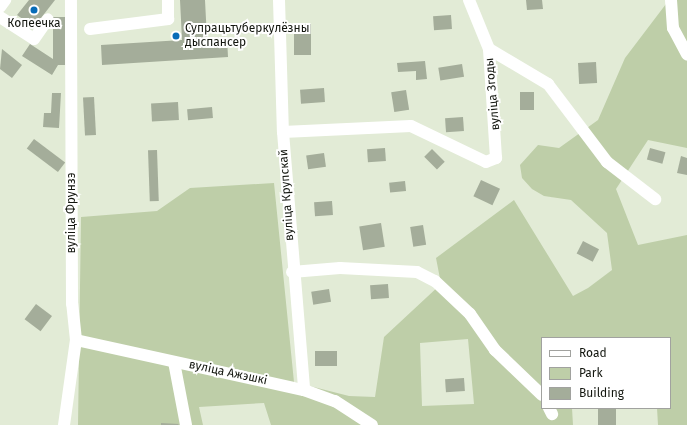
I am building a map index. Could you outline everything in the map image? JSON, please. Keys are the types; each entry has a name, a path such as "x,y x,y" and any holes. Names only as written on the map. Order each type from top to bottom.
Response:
{"street":[{"path":"0,8 5,0"},
{"name":"вуліца Фрунзэ","path":"64,425 76,340 72,304 71,0"},
{"path":"90,28 168,19 168,0"},
{"name":"вуліца Крупскай","path":"279,0 283,132 292,272 304,390"},
{"name":"вуліца Згоды","path":"283,132 411,126 486,162 496,158 497,139 489,49 468,0"},
{"path":"671,0 673,28 687,54"},
{"path":"0,17 34,39 48,19"},
{"path":"489,49 548,84 606,162 655,199"},
{"path":"292,272 340,268 416,272 435,281 470,314 495,350 541,394"},
{"name":"вуліца Ажэшкі","path":"76,340 304,390 335,401 372,425"},
{"path":"174,362 186,425"}],"green space":[{"path":"669,0 687,0 687,148 648,140 616,189 638,245 687,235 687,425 658,425 657,409 671,409 671,337 541,337 541,409 572,409 573,425 271,425 264,403 199,407 203,425 78,425 81,217 157,211 190,188 274,183 294,382 349,396 375,397 384,337 441,284 436,258 514,200 573,296 588,288 612,270 607,233 571,200 544,196 532,189 522,178 520,165 538,145 559,148 598,120 625,58","holes":["468,339 474,404 422,406 420,343"]}],"building":[{"name":"Копеечка","path":"29,0 55,0 34,27 17,15"},
{"path":"180,0 205,0 207,39 227,37 228,57 102,65 101,45 182,40"},
{"path":"526,0 542,0 543,9 527,10"},
{"path":"451,15 452,29 434,30 433,16"},
{"path":"53,17 65,17 65,65 58,65 52,75 22,56 30,44 53,59"},
{"path":"294,24 311,24 311,55 294,55"},
{"path":"2,49 22,65 12,78 0,69"},
{"path":"425,61 427,79 416,80 416,71 398,72 397,63"},
{"path":"596,62 597,83 579,84 578,63"},
{"path":"462,64 464,77 440,81 438,68"},
{"path":"324,88 325,102 301,104 300,90"},
{"path":"406,90 409,110 394,112 391,92"},
{"path":"520,92 534,92 534,110 520,110"},
{"path":"52,93 61,93 59,128 43,127 44,113 51,113"},
{"path":"94,97 96,135 85,136 83,98"},
{"path":"178,102 179,120 152,121 151,103"},
{"path":"212,107 213,118 188,120 187,109"},
{"path":"463,117 464,131 446,132 445,118"},
{"path":"34,139 65,162 58,172 27,149"},
{"path":"385,148 386,161 368,162 367,149"},
{"path":"650,148 665,152 662,164 647,160"},
{"path":"432,149 445,162 437,170 424,157"},
{"path":"148,150 157,150 159,201 150,201"},
{"path":"324,153 326,167 308,169 306,156"},
{"path":"681,156 687,158 687,175 677,173"},
{"path":"481,180 500,189 492,205 473,196"},
{"path":"405,181 406,191 390,193 389,183"},
{"path":"332,201 333,215 315,216 314,202"},
{"path":"381,223 385,247 363,250 359,226"},
{"path":"423,225 426,245 413,247 410,227"},
{"path":"583,241 599,249 593,262 577,253"},
{"path":"388,284 389,298 371,299 370,285"},
{"path":"329,289 331,302 313,305 311,292"},
{"path":"36,304 52,316 41,331 25,319"},
{"path":"315,351 337,351 337,366 315,366"},
{"path":"464,378 465,391 446,392 445,379"},
{"path":"598,409 616,409 616,425 598,425"},
{"path":"161,423 179,424 161,425"}],"place":[{"name":"Копеечка","path":"34,10"},
{"name":"Супрацьтуберкулёзны дыспансер","path":"176,36"}]}
